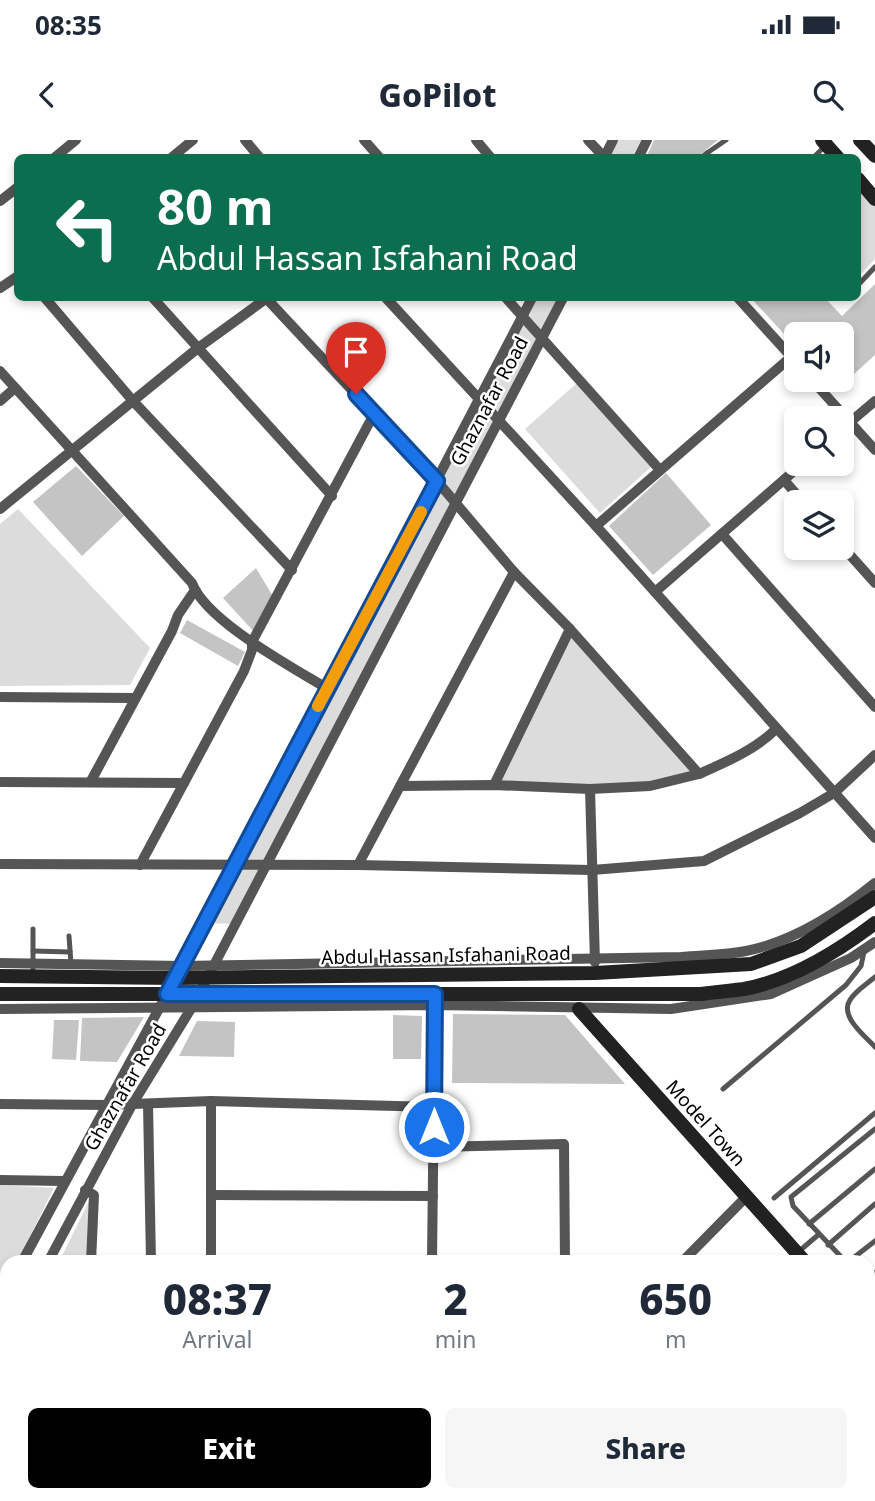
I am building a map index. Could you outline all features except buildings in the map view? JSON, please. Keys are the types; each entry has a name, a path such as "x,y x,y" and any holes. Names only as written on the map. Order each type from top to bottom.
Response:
{"main road":[{"path":"860,140 875,156"},
{"path":"861,183 875,199"},
{"name":"Abdul Hassan Isfahani Road","path":"0,976 33,970 179,972 751,964 801,946 875,897"},
{"name":"Abdul Hassan Isfahani Road","path":"0,994 167,994 195,1000 435,1000 701,994 746,989 785,976 841,949 875,923"},
{"name":"Model Town","path":"579,1009 799,1255"}],"street":[{"path":"59,154 76,140"},
{"path":"176,154 193,140"},
{"path":"244,140 256,154"},
{"path":"364,140 376,154"},
{"path":"476,140 488,154"},
{"path":"588,140 601,154"},
{"path":"0,201 14,190"},
{"path":"48,301 133,401 292,570"},
{"path":"156,301 332,496"},
{"path":"0,509 198,348 263,301"},
{"path":"270,301 437,481 514,572 570,629 699,774"},
{"path":"389,301 596,526 875,838"},
{"path":"509,301 660,470"},
{"name":"Ghaznafar Road","path":"27,1255 64,1181 160,1008 530,301"},
{"name":"Ghaznafar Road","path":"52,1255 132,1105 195,1000 267,866 561,301"},
{"path":"741,301 784,349"},
{"path":"596,526 784,368"},
{"path":"0,371 192,583 201,600 252,642 328,689"},
{"path":"0,401 15,388"},
{"path":"823,392 836,406"},
{"path":"854,419 875,401"},
{"path":"140,865 244,671 252,650 252,642 374,414"},
{"path":"854,426 875,450"},
{"path":"655,592 788,476"},
{"path":"784,480 793,490"},
{"path":"722,534 875,707"},
{"path":"854,559 875,583"},
{"path":"358,864 514,572"},
{"path":"91,781 172,631 178,615 195,590"},
{"path":"494,785 570,629"},
{"path":"0,697 135,698"},
{"path":"400,786 494,785 590,789 650,786 699,774 741,754 776,729"},
{"path":"0,864 358,864 593,870 704,861 834,793 875,755"},
{"path":"0,782 184,783"},
{"path":"590,789 595,966 747,950 793,935 854,900 875,884"},
{"path":"432,1255 435,1000 579,1009 671,1009 771,994 851,958 875,942"},
{"path":"0,963 33,970"},
{"path":"0,1009 160,1008 195,1000"},
{"path":"0,1104 132,1105 211,1101 435,1107"},
{"path":"211,1101 211,1255"},
{"path":"148,1104 151,1255"},
{"path":"434,1147 564,1144 565,1255"},
{"path":"0,1180 64,1181"},
{"path":"85,1190 94,1195 91,1255"},
{"path":"212,1195 433,1196"},
{"path":"689,1255 746,1197"}],"lane":[{"path":"708,154 726,140"},
{"path":"861,282 875,267"},
{"path":"33,929 33,970"},
{"path":"69,936 71,970"},
{"path":"723,1089 846,985 861,966 864,949"},
{"path":"33,951 69,952"},
{"path":"861,966 875,977 849,1001 847,1010 851,1020 875,1047"},
{"path":"774,1198 875,1113"},
{"path":"839,1255 793,1206 791,1197 875,1129"},
{"path":"809,1224 875,1169"},
{"path":"828,1245 875,1204"},
{"path":"803,1255 818,1235"},
{"path":"856,1255 875,1241"}],"shaded area":[{"path":"616,140 641,140 634,154 609,154"},
{"path":"861,189 875,205 875,259 861,274"},
{"path":"532,301 558,301 236,924 204,923"},
{"path":"577,383 651,467 600,513 525,429"},
{"path":"18,509 150,648 130,685 0,686 0,524"},
{"path":"570,629 699,774 650,786 494,785"},
{"path":"0,1185 54,1188 20,1255 0,1255"},
{"path":"92,1195 88,1255 62,1255"}],"slow traffic":[{"path":"318,706 421,512"}],"route":[{"path":"356,394 437,481 167,994 435,994 434,1127"}]}
